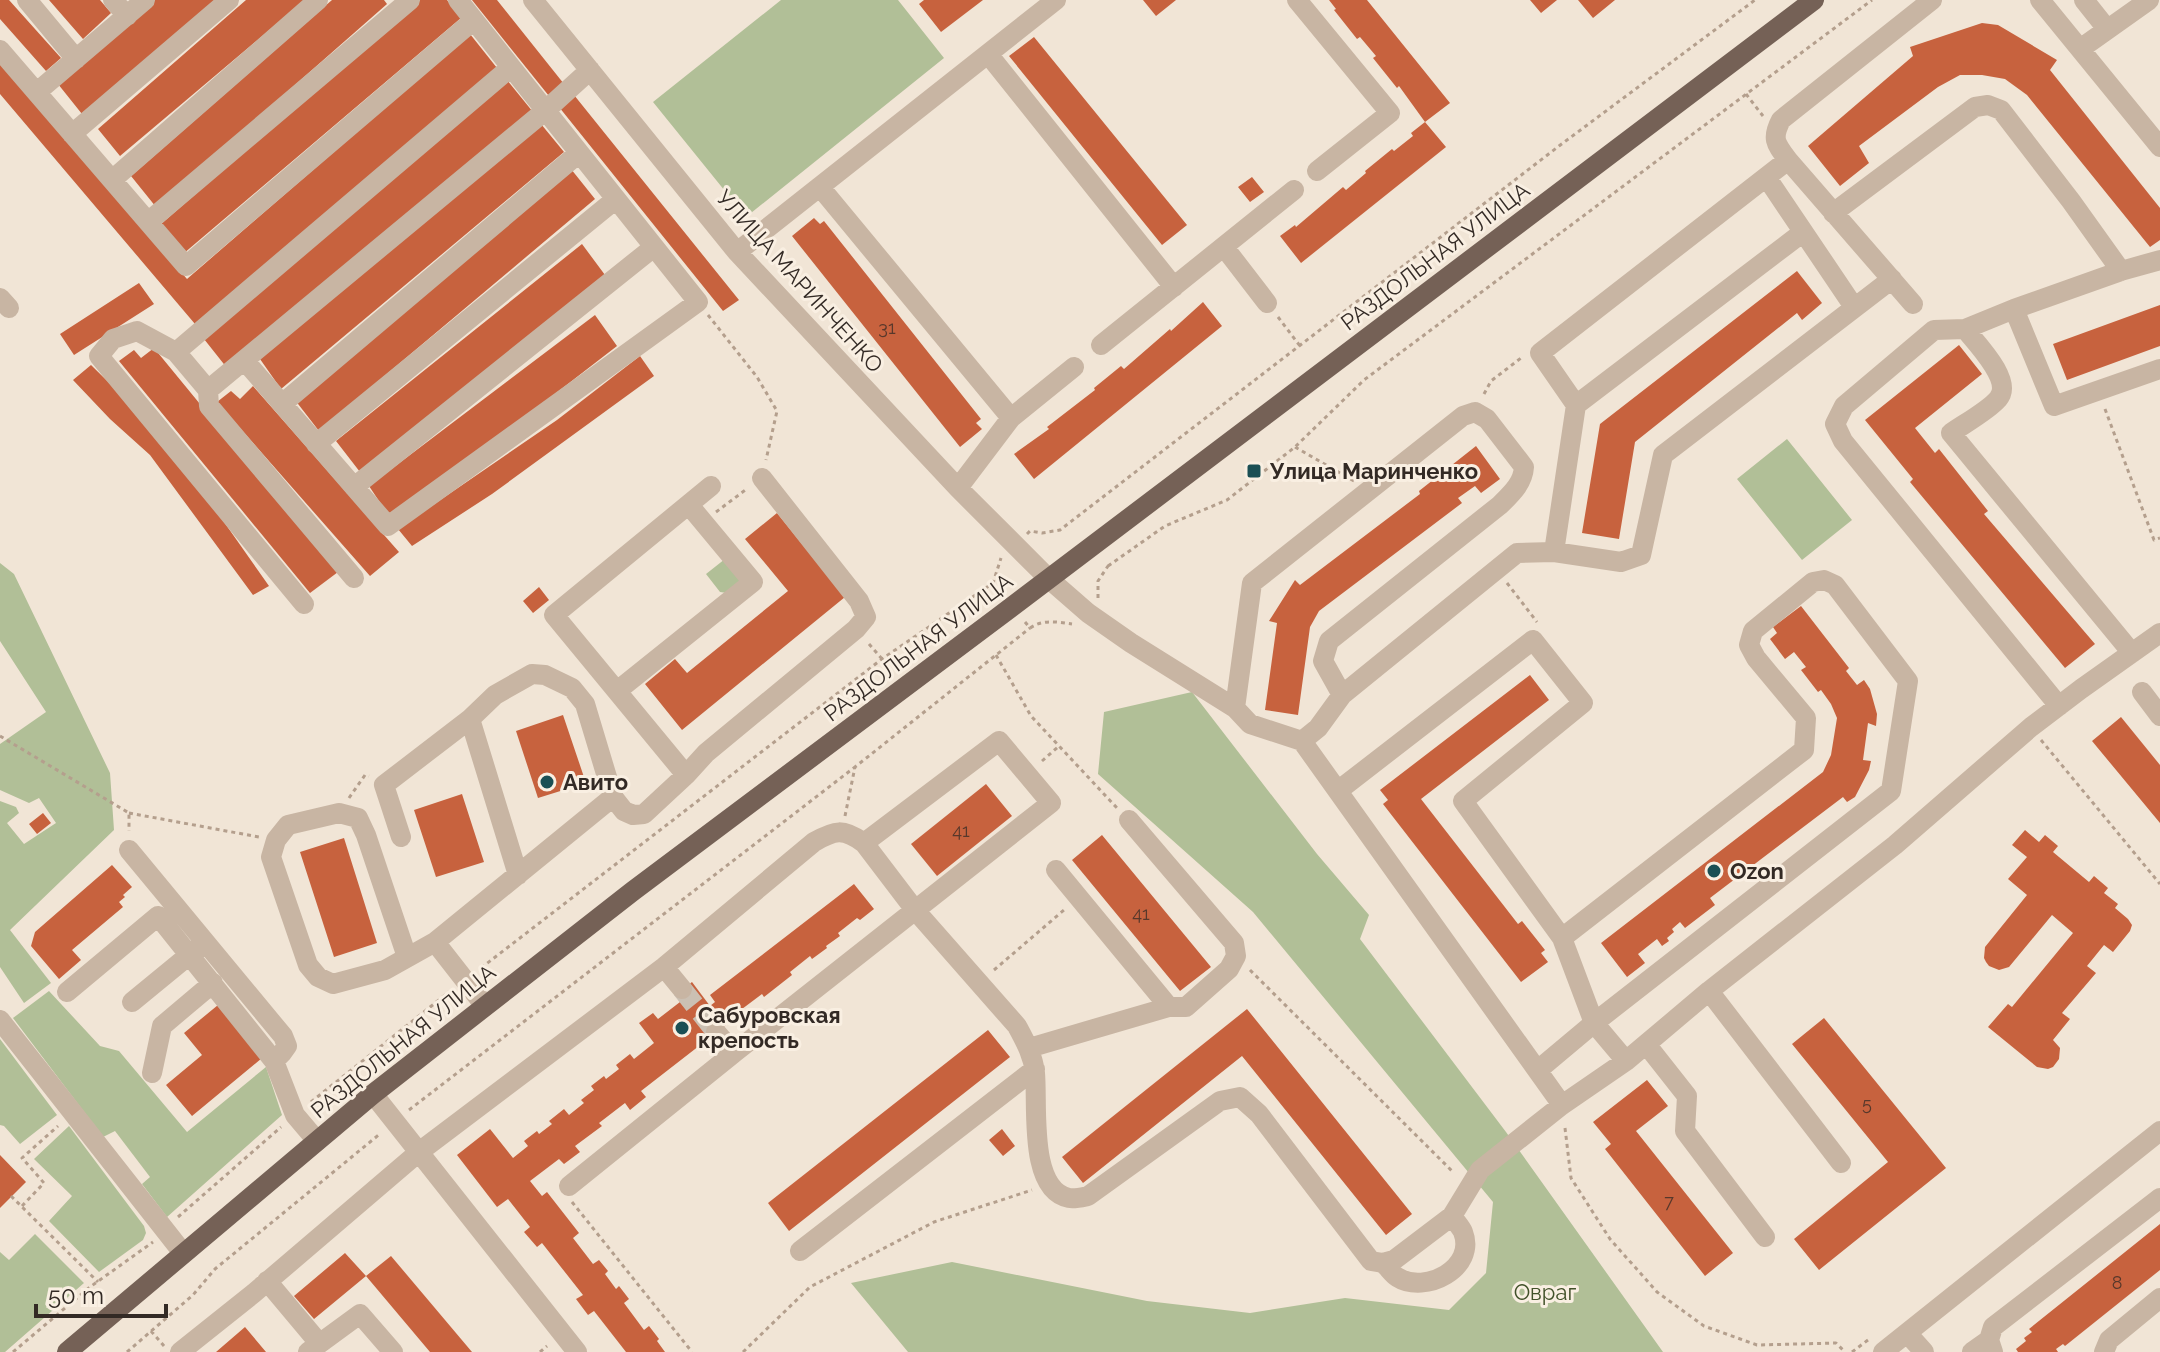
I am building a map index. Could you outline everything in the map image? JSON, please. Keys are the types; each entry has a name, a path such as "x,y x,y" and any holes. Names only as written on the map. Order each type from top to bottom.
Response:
{"main road":[{"name":"РАЗДОЛЬНАЯ УЛИЦА","path":"67,1352 373,1094 645,882 1814,0"}],"street":[{"path":"27,0 76,59"},
{"path":"113,0 127,16"},
{"path":"37,92 145,0"},
{"path":"72,134 229,0"},
{"path":"112,180 318,0"},
{"path":"244,360 388,526 698,302 458,0"},
{"name":"УЛИЦА МАРИНЧЕНКО","path":"533,0 737,252 958,488 1049,579 1081,618 1131,643 1235,708 1250,724 1302,741"},
{"path":"737,252 1056,0"},
{"path":"1297,0 1390,113 1317,171"},
{"path":"1913,304 1788,160 1776,143 1775,131 1781,120 1932,0"},
{"path":"2040,0 2160,147"},
{"path":"2084,0 2107,29"},
{"path":"2080,49 2149,0"},
{"path":"148,222 398,4"},
{"path":"0,50 186,266 474,20"},
{"path":"988,54 1174,287"},
{"path":"176,352 511,67"},
{"path":"208,390 546,110 590,70"},
{"path":"1833,213 1975,107 1988,105 2001,110 2121,271"},
{"path":"282,404 579,153"},
{"path":"1554,552 1576,405 1540,353 1788,160"},
{"path":"1767,178 1854,307"},
{"path":"820,187 1011,418"},
{"path":"1101,345 1294,190"},
{"path":"316,444 616,199"},
{"path":"1576,405 1802,233"},
{"path":"354,487 654,247"},
{"path":"1224,247 1267,303"},
{"path":"2059,706 1843,441 1835,424 1844,406 1934,330 1965,329 2121,271 2160,260"},
{"path":"1562,1105 1302,741 1318,728 1342,695 1517,553 1554,552 1621,562 1641,555 1663,455 1892,279"},
{"path":"2014,309 2054,406 2160,369"},
{"path":"1965,329 2002,378 2003,390 1998,400 1951,433 2132,653"},
{"path":"304,604 99,356 113,339 137,331 176,352 208,390 209,406 354,578"},
{"path":"958,488 1011,418 1074,367"},
{"path":"1235,708 1252,583 1463,416 1475,412 1487,419 1524,467 1523,477 1500,505 1329,641 1323,661 1342,695"},
{"path":"401,837 384,785 470,719 495,695 532,674 545,675 572,688 585,704 613,797 624,811 633,815 644,814 706,753 856,629 866,617 859,601 762,478"},
{"path":"686,775 554,615 711,486"},
{"path":"617,691 753,582 689,505"},
{"path":"1538,1070 1891,791 1908,681 1835,585 1824,580 1813,582 1753,631 1749,645 1756,658 1806,718 1804,750 1562,938"},
{"path":"180,1352 419,1152 664,967 814,842 829,833 842,832 864,843 915,910 1017,1026 1029,1048 1035,1069 1040,1164 1051,1189 1069,1198 1088,1196 1220,1101 1240,1097 1259,1114 1371,1261 1383,1263 1394,1260 1452,1216 1480,1170 1562,1105 1626,1061 1709,991 1895,845 2031,727 2160,633"},
{"path":"1339,790 1533,640 1583,703 1463,801 1562,938 1594,1023 1626,1061"},
{"path":"2142,692 2160,716"},
{"path":"470,719 518,875"},
{"path":"569,1186 1051,803 999,741 864,843"},
{"path":"407,957 358,818 339,813 288,825 276,840 271,857 308,965 318,977 333,984 385,970 435,942 613,797"},
{"path":"1029,1048 1169,1007 1186,1007 1229,969 1236,956 1234,943 1129,820"},
{"path":"129,850 160,888 198,949 213,983 274,1061 295,1115 317,1141"},
{"path":"1056,870 1169,1007"},
{"path":"67,992 158,916 160,888"},
{"path":"158,916 198,949 283,1036 287,1046 274,1061"},
{"path":"435,942 485,1006"},
{"path":"132,1002 198,949"},
{"path":"664,967 682,989"},
{"path":"152,1073 162,1026 213,983"},
{"path":"1709,991 1841,1163"},
{"path":"0,1020 183,1253"},
{"path":"716,1032 734,1053"},
{"path":"1646,1044 1687,1096 1685,1131 1765,1237"},
{"path":"800,1251 1035,1069"},
{"path":"373,1094 577,1352"},
{"path":"1883,1352 2160,1131"},
{"path":"1985,1348 1993,1327 2160,1198"},
{"path":"1383,1263 1397,1277 1415,1283 1432,1283 1452,1270 1461,1260 1465,1243 1463,1231 1452,1216"},
{"path":"267,1281 314,1348 360,1314 393,1352"},
{"path":"2104,1352 2109,1340 2160,1298"},
{"path":"1907,1333 1924,1352"}],"path":[{"path":"1070,522 1559,146 1755,0"},
{"path":"1081,618 1098,605 1098,581 1108,566 1165,526 1227,500 1295,447 1364,380 1872,0"},
{"path":"1746,94 1775,131"},
{"path":"698,302 757,377 777,411 762,478 716,512"},
{"path":"1267,303 1300,346"},
{"path":"1475,412 1491,381 1521,358 1540,353"},
{"path":"2099,390 2154,540 2160,538"},
{"path":"1295,447 1370,490"},
{"path":"1091,547 1108,566"},
{"path":"1496,569 1539,625 1533,640"},
{"path":"13,1352 98,1282 146,1249 295,1115 465,980 882,659 993,583"},
{"path":"127,1352 193,1295 215,1269 395,1121 855,767 1030,628"},
{"path":"996,655 1031,716 1129,820"},
{"path":"2031,727 2160,884"},
{"path":"0,736 129,813 276,840"},
{"path":"1027,774 1059,746"},
{"path":"842,832 855,767"},
{"path":"339,813 365,775 393,778"},
{"path":"129,813 129,850"},
{"path":"979,983 1079,897"},
{"path":"1236,956 1469,1188"},
{"path":"1562,1105 1571,1178 1610,1239 1657,1292 1704,1326 1757,1345 1836,1343 1845,1352"},
{"path":"22,1206 44,1183 22,1158 73,1113"},
{"path":"569,1186 568,1198 692,1352"},
{"path":"743,1352 810,1287 934,1222 1026,1191 1051,1189"},
{"path":"11,1196 98,1282"},
{"path":"151,1331 170,1352"}],"green space":[{"path":"781,0 898,0 944,58 746,217 653,102"},
{"path":"1787,439 1852,520 1802,560 1737,479"},
{"path":"725,559 739,576 739,584 727,593 720,592 706,574"},
{"path":"0,563 14,574 110,773 114,830 10,930 51,983 24,1003 0,967 0,801 16,807 19,813 7,823 24,844 56,823 39,798 29,803 0,790 0,744 46,712 0,641"},
{"name":"Овраг","path":"1192,692 1317,854 1369,915 1360,939 1506,1132 1663,1352 908,1352 851,1283 952,1262 1147,1301 1250,1313 1345,1298 1449,1310 1486,1273 1493,1202 1253,912 1098,774 1104,712"},
{"path":"49,991 100,1046 119,1051 187,1132 266,1067 282,1115 167,1217 142,1184 150,1177 115,1131 103,1137 13,1018"},
{"path":"0,1039 57,1115 20,1144 0,1125"},
{"path":"69,1126 144,1226 146,1233 143,1240 99,1272 49,1221 72,1196 34,1159"},
{"path":"35,1234 84,1283 5,1352 0,1352 0,1252 9,1260"}],"building":[{"path":"0,0 9,0 61,58 46,71 0,19"},
{"path":"49,0 100,0 111,13 83,39"},
{"path":"155,0 215,0 82,114 58,84"},
{"path":"246,0 305,0 120,156 98,129"},
{"path":"332,0 384,0 387,4 156,207 131,176"},
{"path":"418,0 447,0 461,18 183,254 160,225"},
{"path":"472,0 497,0 564,84 549,96"},
{"path":"924,0 983,0 941,32 919,4"},
{"path":"1143,0 1176,0 1156,16"},
{"path":"1329,0 1367,0 1450,103 1425,122"},
{"path":"1530,0 1557,0 1541,13"},
{"path":"1578,0 1615,0 1593,18"},
{"path":"1982,23 1998,25 2057,60 2050,70 2160,208 2160,240 2150,247 2027,95 2005,79 1982,75 1960,75 1938,87 1859,146 1869,163 1840,186 1808,146 1913,56 1910,47"},
{"path":"470,34 497,68 195,324 0,94 0,64 187,279"},
{"path":"1034,37 1187,225 1162,245 1009,56"},
{"path":"507,80 533,112 227,368 204,339"},
{"path":"574,95 739,300 723,311 559,107"},
{"path":"1425,122 1446,147 1301,263 1280,236 1296,227 1343,187 1346,190 1392,149 1394,151 1413,136 1411,133"},
{"path":"541,124 564,152 281,389 260,359"},
{"path":"571,169 595,199 319,431 295,400"},
{"path":"1252,177 1264,192 1250,202 1238,187"},
{"path":"814,218 820,224 824,221 981,419 976,423 982,429 960,447 792,236"},
{"path":"582,244 605,275 360,472 336,441"},
{"path":"1797,271 1822,303 1802,320 1797,313 1635,442 1619,539 1582,533 1600,424"},
{"path":"139,283 154,304 74,355 60,334"},
{"path":"1203,302 1222,326 1034,479 1014,454 1049,429 1047,427 1121,366 1124,369"},
{"path":"2160,305 2160,346 2067,380 2053,344"},
{"path":"595,315 617,346 454,472 389,516 369,486"},
{"path":"1959,345 1982,374 1915,428 1935,453 1939,449 1988,511 1984,514 2095,644 2065,668 1910,482 1913,479 1865,420"},
{"path":"154,348 338,572 310,593 119,361 134,350 141,358"},
{"path":"640,356 654,376 492,494 412,546 398,529 557,420"},
{"path":"91,365 165,438 269,586 253,595 150,455 73,380"},
{"path":"253,386 399,552 370,576 217,402 231,391 240,399"},
{"path":"1476,446 1500,479 1481,493 1475,486 1458,498 1462,503 1319,611 1310,627 1298,715 1265,710 1277,623 1269,621 1295,580 1300,585 1420,494 1419,491"},
{"path":"777,513 845,597 682,730 645,684 675,659 687,673 788,591 745,539"},
{"path":"539,587 549,600 533,613 523,601"},
{"path":"1801,606 1849,668 1846,671 1857,685 1864,680 1870,689 1877,714 1876,726 1868,723 1863,760 1871,761 1869,770 1855,797 1847,802 1843,797 1710,898 1715,905 1685,928 1680,922 1672,929 1674,932 1667,938 1669,941 1662,946 1657,939 1638,954 1645,963 1627,977 1601,943 1823,772 1831,755 1837,718 1831,704 1801,670 1806,667 1794,652 1785,659 1770,639 1777,633 1773,627"},
{"path":"1530,675 1549,700 1421,799 1518,924 1522,921 1545,950 1541,953 1548,962 1521,982 1383,804 1388,800 1380,790"},
{"path":"563,715 586,783 538,798 516,731"},
{"path":"2121,717 2160,765 2160,823 2092,741"},
{"path":"986,784 1012,816 937,876 911,844"},
{"path":"462,794 484,862 436,877 414,810"},
{"path":"43,813 51,823 37,834 29,824"},
{"path":"2025,830 2039,842 2045,835 2058,846 2053,852 2089,882 2094,876 2108,888 2104,893 2118,904 2115,908 2132,925 2113,952 2104,945 2087,966 2096,973 2062,1013 2070,1019 2053,1040 2060,1048 2059,1059 2048,1069 2037,1067 1988,1027 2008,1004 2012,1007 2073,933 2052,915 2009,967 1999,970 1989,966 1984,958 1985,947 2027,895 2008,879 2027,857 2012,845"},
{"path":"1102,835 1211,967 1180,991 1072,860"},
{"path":"344,838 377,943 334,957 300,852"},
{"path":"112,865 132,887 119,902 123,907 72,950 81,960 59,979 31,946 35,932"},
{"path":"854,884 874,909 860,920 857,918 838,933 840,936 827,948 812,959 810,956 790,972 792,975 764,997 762,994 742,1009 744,1011 641,1091 646,1097 630,1110 625,1103 599,1123 602,1126 575,1146 580,1152 564,1164 559,1159 530,1181 542,1196 547,1192 579,1233 573,1238 593,1264 599,1260 608,1271 605,1274 616,1289 619,1286 629,1299 624,1303 644,1330 649,1326 665,1352 626,1352 594,1311 588,1315 576,1299 583,1295 542,1243 537,1247 524,1232 530,1227 508,1199 497,1207 457,1155 490,1129 513,1158 528,1146 524,1141 552,1124 549,1121 564,1109 569,1115 584,1103 581,1100 594,1090 591,1086 619,1069 616,1065 630,1054 634,1059 654,1043 639,1023 653,1013 658,1019 680,1002 675,995 692,982 710,1006 715,1002 710,995"},
{"path":"218,1005 262,1058 192,1116 166,1085 202,1055 184,1033"},
{"path":"1247,1009 1412,1214 1386,1235 1242,1056 1083,1183 1062,1157"},
{"path":"1824,1018 1946,1168 1819,1270 1794,1239 1888,1162 1792,1044"},
{"path":"988,1030 1010,1057 789,1231 768,1203"},
{"path":"1647,1080 1668,1106 1636,1131 1733,1253 1705,1276 1605,1149 1611,1144 1593,1122"},
{"path":"1002,1129 1015,1146 1003,1156 989,1140"},
{"path":"0,1155 26,1182 0,1208"},
{"path":"2160,1224 2160,1270 2065,1346 2063,1344 2056,1349 2058,1352 2018,1352 2016,1349 2032,1332 2029,1329"},
{"path":"345,1253 366,1276 314,1319 294,1296"},
{"path":"391,1256 472,1352 430,1352 366,1276"},
{"path":"245,1327 266,1352 216,1352"}],"tunnel":[{"path":"682,989 716,1032"}],"place":[{"name":"Улица Маринченко","path":"1254,471"},
{"name":"Авито","path":"547,782"},
{"name":"Ozon","path":"1714,871"},
{"name":"Сабуровская крепость","path":"682,1028"}]}
